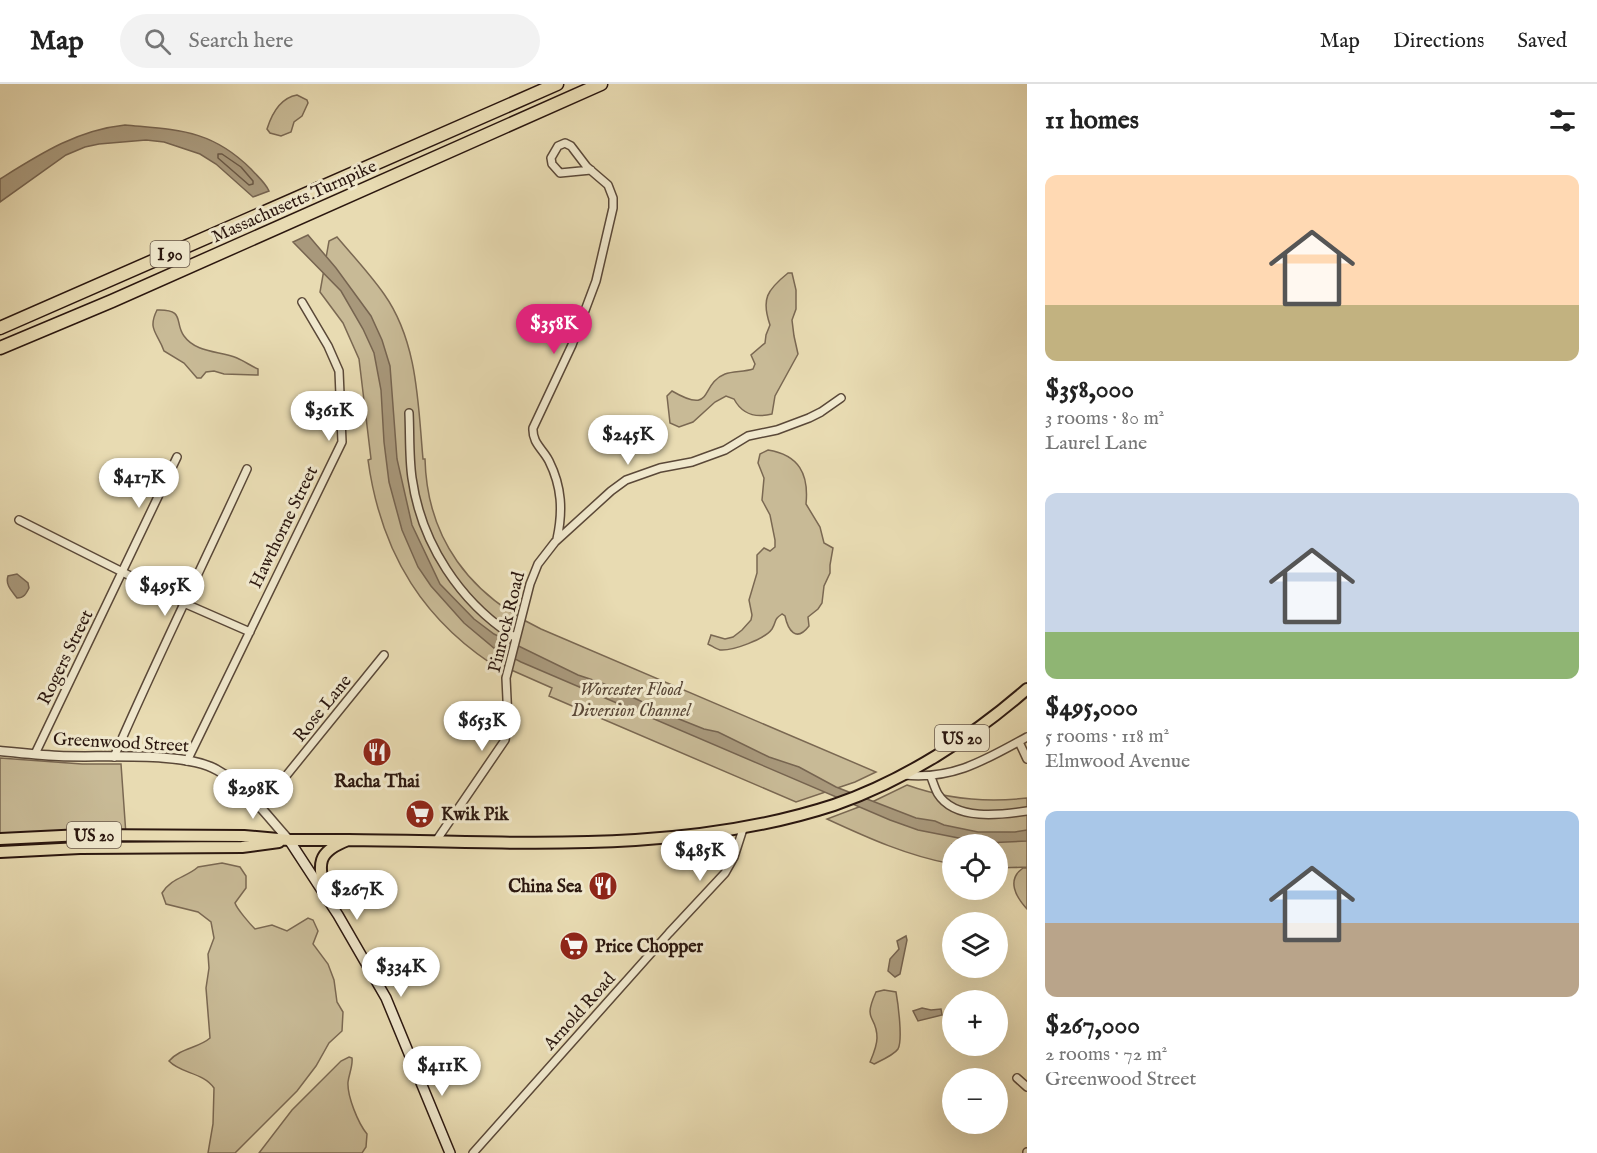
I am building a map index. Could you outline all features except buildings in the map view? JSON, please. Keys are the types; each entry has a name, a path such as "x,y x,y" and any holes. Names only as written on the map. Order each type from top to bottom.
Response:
{"highway":[{"name":"Massachusetts Turnpike","path":"0,328 557,84"},
{"name":"Massachusetts Turnpike","path":"0,348 112,301 601,84"}],"main road":[{"name":"US 20","path":"0,839 82,835 244,836 288,840 562,842 685,836 743,829 835,804 896,777 959,740 996,714 1027,688"},
{"name":"US 20","path":"0,852 80,848 242,847 262,846 288,840"},
{"name":"Greenwood Street","path":"288,840 326,897 388,1003 450,1153"},
{"path":"326,897 321,868 322,858 332,846 344,840"}],"street":[{"path":"557,540 561,519 561,496 550,464 534,439 533,428 575,338 598,273 614,203 610,189 605,182 591,170 574,149 565,143 558,146 551,158 555,170 560,173 591,170"},
{"name":"Hawthorne Street","path":"188,760 332,460 339,451 343,438 339,371 328,346 302,302"},
{"name":"Pinrock Road","path":"436,841 505,740 508,720 506,678 534,570 557,540 610,491 626,480 660,468 692,462 725,450 748,436 777,430 809,418 841,398"},
{"path":"409,413 412,477 421,517 444,567 473,604 497,627 516,640"},
{"name":"Rogers Street","path":"35,754 177,457"},
{"path":"114,757 247,469"},
{"path":"19,520 186,604 250,632"},
{"name":"Rose Lane","path":"260,808 384,656"},
{"path":"896,777 931,777 953,773 978,763 1027,737"},
{"path":"1019,741 1027,759"},
{"name":"Greenwood Street","path":"0,752 188,760 205,764 223,773 260,808 288,840"},
{"path":"931,777 942,799 965,812 980,814 1027,811"},
{"name":"Arnold Road","path":"473,1153 663,939 725,873 734,857 743,829"},
{"path":"1017,1077 1027,1087"}],"green space":[{"path":"297,95 307,100 308,103 302,116 294,122 291,132 281,136 270,133 267,129 278,107 286,99"},
{"name":"Worcester Flood Diversion Channel","path":"337,237 384,294 404,332 414,374 423,459 425,459 434,515 457,561 474,581 493,599 541,629 876,772 855,782 796,802 549,696 552,688 509,669 506,673 477,654 452,632 430,609 411,583 396,556 374,494 368,460 371,459 359,359 343,323 320,292 329,241"},
{"path":"788,273 792,273 796,290 796,309 792,320 798,354 775,396 772,414 750,414 734,399 726,396 715,402 693,422 679,427 670,423 667,396 672,391 686,398 701,399 712,384 725,374 753,369 755,364 751,355 765,343 770,325 766,308 768,296 775,285"},
{"path":"157,310 166,310 176,314 181,331 195,346 240,359 258,369 258,375 224,374 214,371 206,372 201,378 197,378 184,363 164,351 153,327"},
{"path":"768,450 787,456 800,468 806,484 806,504 820,527 824,543 833,548 830,573 824,586 822,603 808,617 809,626 800,634 790,630 782,614 776,619 772,629 763,637 740,646 720,650 708,644 711,635 725,639 733,637 751,620 749,600 757,573 757,555 764,548 770,551 775,547 770,515 762,500 764,478 758,463 760,454"},
{"path":"0,758 82,764 121,764 126,835 0,835"},
{"path":"907,785 936,794 966,799 1027,798 1027,867 1008,868 1008,834 942,834 942,862 904,851 827,819 872,802"},
{"path":"222,863 240,867 246,876 246,888 235,903 255,929 272,925 287,931 308,918 313,920 318,931 313,944 328,964 334,980 337,1002 343,1012 342,1031 329,1043 316,1066 297,1091 235,1153 208,1153 213,1124 214,1088 204,1079 169,1061 178,1053 210,1038 206,988 209,968 208,954 214,938 211,922 198,912 166,904 162,893 174,881 198,867"},
{"path":"1023,868 1027,868 1027,909 1014,888 1015,878"},
{"path":"884,990 896,992 900,1038 898,1049 887,1058 874,1064 870,1062 877,1038 870,1009 876,992"},
{"path":"349,1057 352,1061 348,1082 349,1094 367,1134 366,1147 362,1153 259,1153 292,1110 341,1061"}],"water":[{"path":"125,125 161,128 207,139 236,156 261,179 269,191 253,197 216,164 200,154 164,142 146,140 99,144 66,155 0,202 0,179 60,144 91,132"},
{"path":"308,235 336,268 371,316 390,366 397,459 412,525 440,584 474,619 494,634 578,675 602,683 679,719 718,732 769,757 799,767 836,787 916,818 944,825 978,832 1027,830 1027,841 1008,842 1008,834 942,835 918,830 890,820 521,662 494,648 464,623 431,586 418,567 402,530 389,482 381,390 374,353 341,291 293,242"},
{"path":"17,574 28,583 29,588 24,595 17,598 7,579 8,576"},
{"path":"906,936 900,974 895,977 888,971 890,959 899,949 897,941"},
{"path":"922,1008 941,1009 942,1015 918,1021 913,1011"}],"place":[{"name":"Racha Thai","path":"377,752"},
{"name":"Kwik Pik","path":"420,814"},
{"name":"China Sea","path":"603,886"},
{"name":"Price Chopper","path":"574,946"}]}
